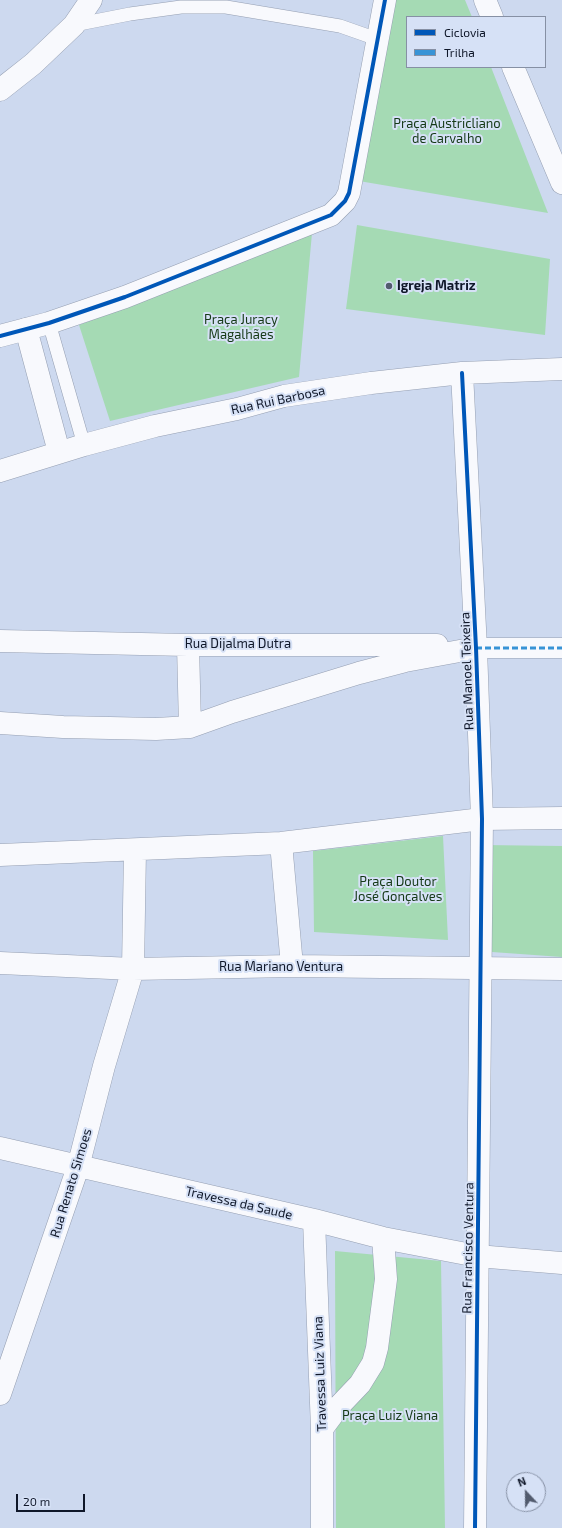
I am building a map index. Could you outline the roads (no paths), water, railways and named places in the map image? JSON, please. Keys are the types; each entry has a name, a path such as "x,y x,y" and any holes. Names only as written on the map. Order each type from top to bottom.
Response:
{"street":[{"path":"0,90 33,64 74,25 91,0"},
{"path":"59,452 9,331 49,323 125,297 331,215 349,193 385,0"},
{"path":"485,0 492,16"},
{"path":"513,68 562,183"},
{"name":"Rua Rui Barbosa","path":"0,471 84,445 284,396 371,383 462,373 562,369"},
{"name":"Rua Manoel Teixeira","path":"462,373 476,648 482,819 480,969"},
{"name":"Rua Dijalma Dutra","path":"0,641 188,645 451,645 476,648"},
{"path":"188,645 190,727"},
{"path":"0,723 63,727 156,729 190,727 245,708 359,673 404,661 476,648 562,648"},
{"path":"0,855 281,843 482,819 562,818"},
{"path":"281,843 292,966"},
{"name":"Rua Renato Simoes","path":"0,1394 78,1167 104,1066 133,969 135,850"},
{"name":"Rua Mariano Ventura","path":"0,963 133,969 292,966 562,969"},
{"name":"Rua Francisco Ventura","path":"475,1528 480,969"},
{"name":"Travessa da Saude","path":"0,1148 314,1220 383,1238 477,1256 562,1263"},
{"name":"Travessa Luiz Viana","path":"314,1220 322,1429 322,1528"},
{"path":"322,1429 339,1406 360,1384 373,1363 381,1328 386,1279 383,1238"}],"lane":[{"path":"74,25 130,14 181,7 226,7 340,26 378,39"},
{"path":"49,323 84,445"}],"place":[{"name":"Igreja Matriz","path":"389,286"}],"park label":[{"name":"Praça Austricliano de Carvalho","path":"447,132"},
{"name":"Praça Juracy Magalhães","path":"241,328"},
{"name":"Praça Doutor José Gonçalves","path":"398,890"},
{"name":"Praça Luiz Viana","path":"390,1416"}]}
